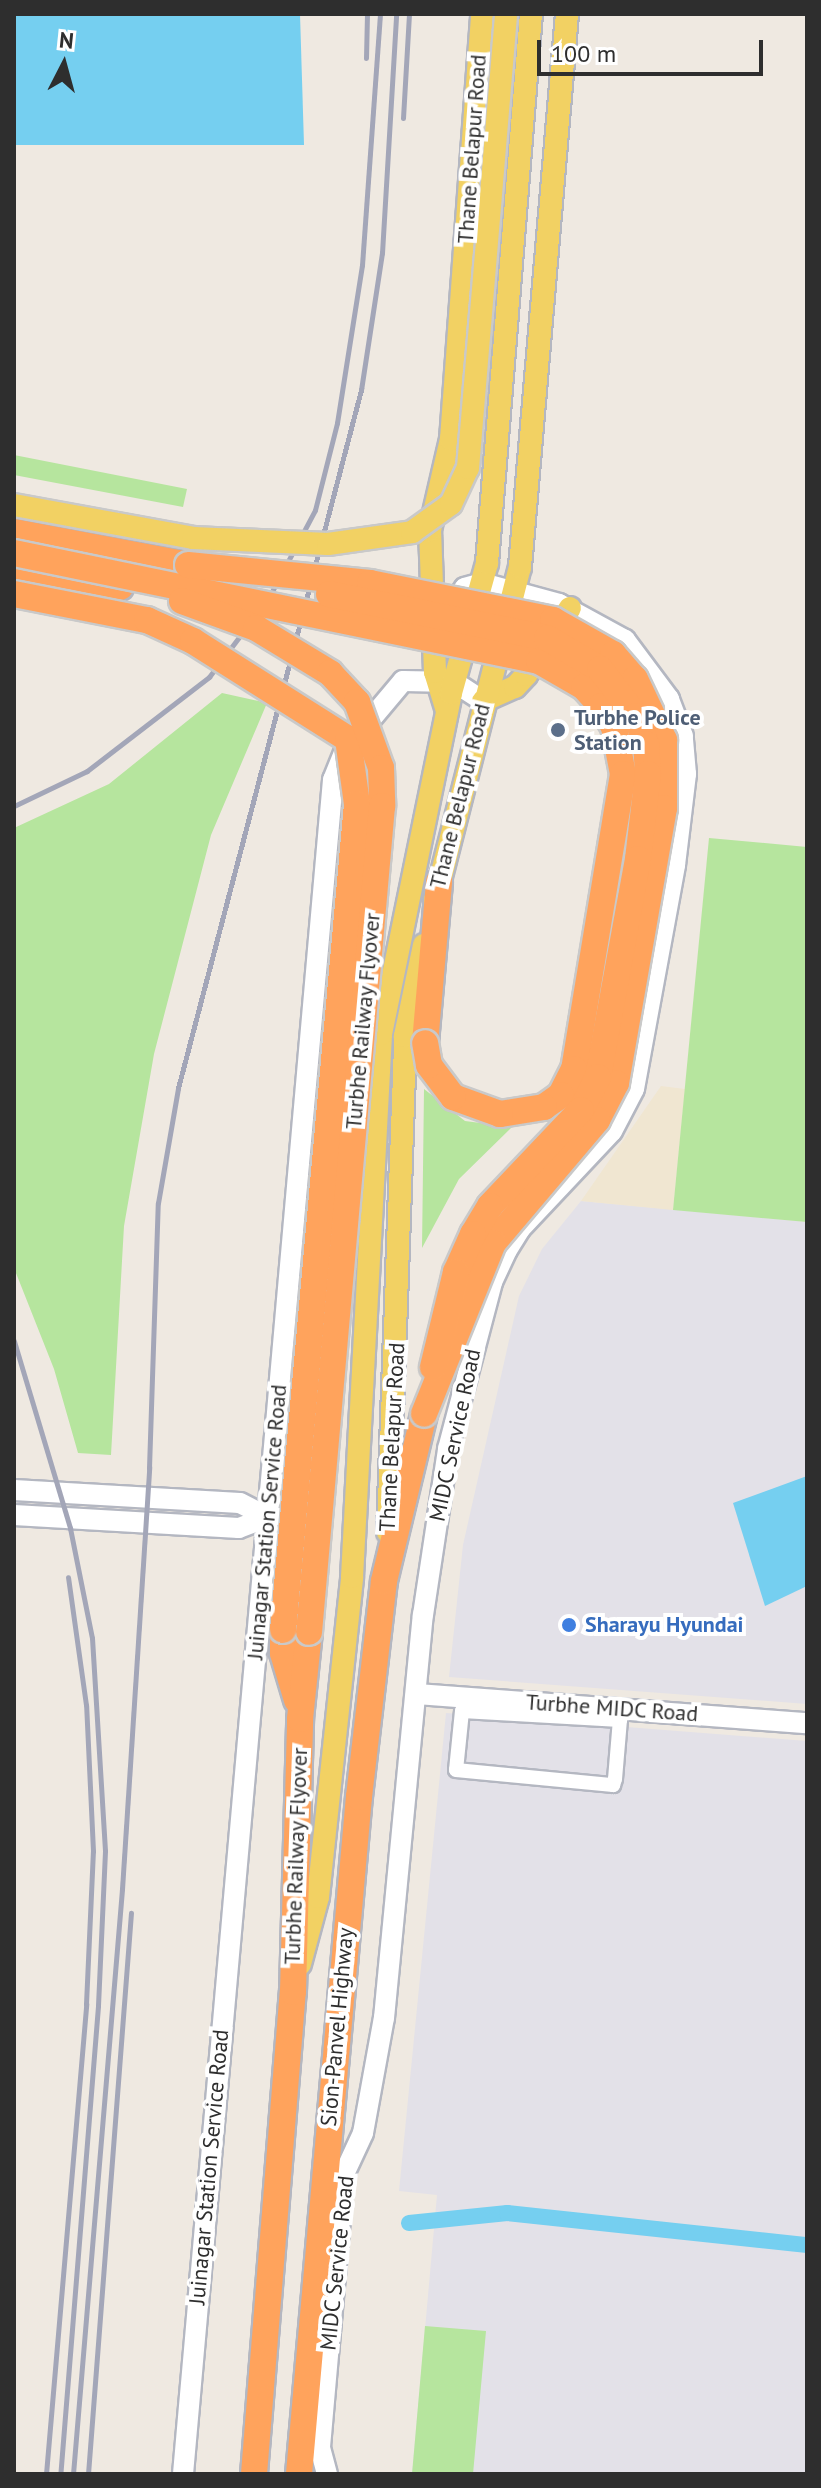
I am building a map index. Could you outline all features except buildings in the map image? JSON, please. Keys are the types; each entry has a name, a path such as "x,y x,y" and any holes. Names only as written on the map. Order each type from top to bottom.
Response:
{"highway":[{"path":"14,532 547,638 610,679 636,716 646,744 648,774 638,859 598,1077 581,1110 490,1206 473,1234 442,1320 424,1414 384,1581"},
{"path":"14,553 539,661 584,687 601,706 621,750 621,803 584,1029 574,1069 561,1095 524,1112 476,1109 438,1082 425,1043 439,882"},
{"name":"Turbhe Railway Flyover","path":"14,567 182,601 256,628 330,673 357,702 372,733 382,806 296,1631"},
{"name":"Turbhe Railway Flyover","path":"14,594 147,620 193,641 348,739 357,804 296,1631 300,1719 293,1992"},
{"name":"Sion-Panvel Highway","path":"299,2474 311,2447 357,1812 384,1581"},
{"path":"254,2474 293,1992"}],"main road":[{"name":"Thane Belapur Road","path":"293,1992 318,1897 352,1577 381,1034 447,711 445,680 434,627 430,530 451,439 482,14"},
{"path":"14,505 193,538 328,544 403,535 451,504 468,468 506,14"},
{"name":"Thane Belapur Road","path":"445,680 482,583 531,14"},
{"name":"Thane Belapur Road","path":"384,1581 405,1036 483,701 514,592 532,452 567,14"},
{"path":"483,701 515,687 570,608"}],"street":[{"path":"434,627 465,588 482,583"},
{"name":"MIDC Service Road","path":"327,2474 311,2447 344,2174 363,2133 384,2018 440,1493 492,1282 520,1229 612,1131 634,1089 675,865 686,774 683,736 669,699 625,640 570,608 482,583"},
{"path":"445,680 483,701"},
{"name":"Juinagar Station Service Road","path":"183,2474 333,780 345,750 403,681 445,680"},
{"path":"14,1490 240,1503 267,1517"},
{"path":"14,1515 239,1528 267,1517"},
{"name":"Turbhe MIDC Road","path":"417,1694 620,1715 807,1723"},
{"path":"462,1711 620,1715 613,1785 456,1770 462,1711"}],"shaded area":[{"path":"661,1086 685,1089 673,1210 581,1201"},
{"path":"581,1201 807,1222 807,1704 449,1677 463,1545 519,1296 542,1249"},
{"path":"446,1713 807,1741 807,2474 412,2474 437,2195 399,2191"}],"green space":[{"path":"14,455 187,489 183,507 14,475"},
{"path":"222,693 267,703 211,835 154,1054 124,1226 111,1455 78,1453 54,1369 14,1268 14,828 109,784"},
{"path":"709,838 807,847 807,1222 673,1210"},
{"path":"424,1089 465,1121 512,1127 459,1179 422,1248"},
{"path":"425,2326 486,2331 473,2474 412,2474"}],"water":[{"path":"14,14 300,14 304,145 14,145"},
{"path":"807,1476 807,1586 765,1606 733,1503"}],"waterway":[{"path":"409,2223 507,2213 807,2245"}],"railway":[{"path":"366,58 367,14"},
{"path":"14,806 87,771 209,677 269,597 315,510 337,423 362,265 380,14"},
{"path":"73,2474 122,1889 149,1468 158,1203 178,1088 361,390 382,253 396,14"},
{"path":"403,118 409,14"},
{"path":"14,1341 70,1528 92,1638 105,1851 98,2006 60,2474"},
{"path":"46,2474 86,2004 93,1851 86,1705 68,1577"},
{"path":"88,2474 131,1913"}],"place":[{"name":"Turbhe Police Station","path":"558,730"},
{"name":"Sharayu Hyundai","path":"569,1625"}]}
